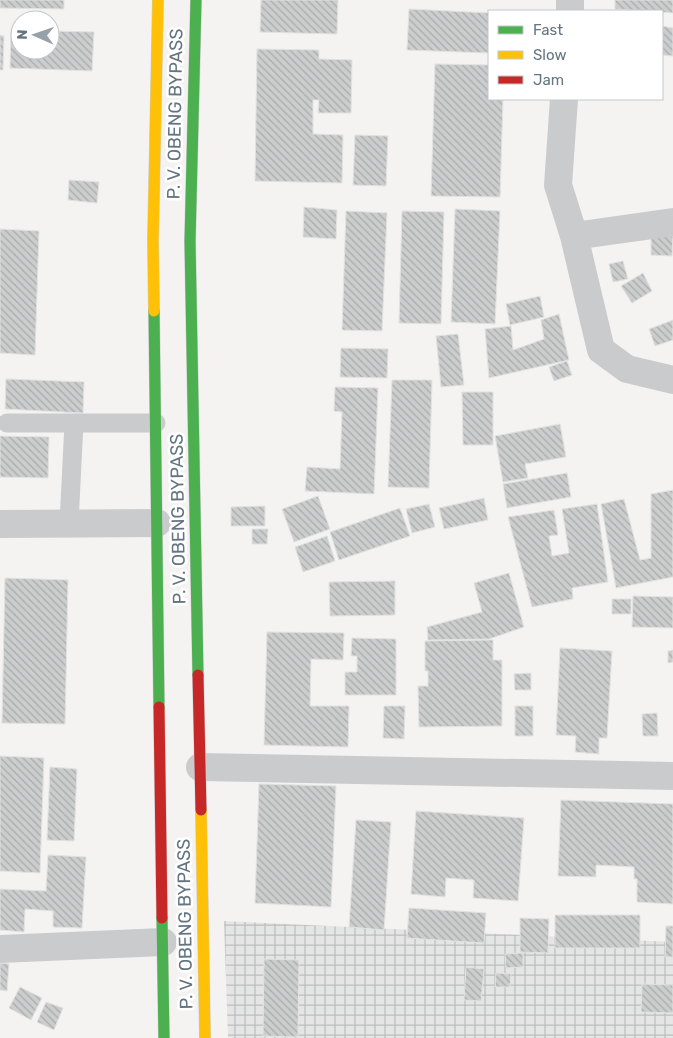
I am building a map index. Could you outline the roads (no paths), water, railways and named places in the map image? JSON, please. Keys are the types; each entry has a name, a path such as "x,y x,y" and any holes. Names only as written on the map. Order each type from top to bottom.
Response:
{"highway":[{"name":"P. V. OBENG BYPASS","path":"158,0 152,241 164,1038"},
{"name":"P. V. OBENG BYPASS","path":"196,0 190,241 205,1038"}],"street":[{"path":"564,100 558,185 574,236 601,350 627,369 673,380"},
{"path":"574,236 673,222"},
{"path":"0,524 157,523"},
{"path":"200,767 673,776"},
{"path":"0,949 163,942"}],"lane":[{"path":"7,423 156,423"},
{"path":"69,523 74,423"}]}
